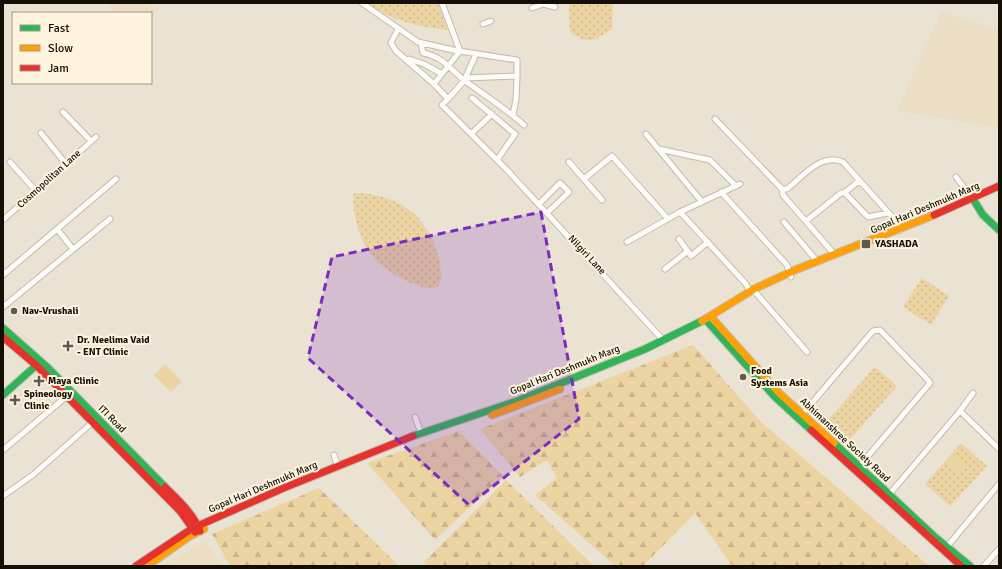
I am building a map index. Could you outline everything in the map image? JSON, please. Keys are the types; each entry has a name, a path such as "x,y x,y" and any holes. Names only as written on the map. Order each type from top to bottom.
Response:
{"main road":[{"name":"Gopal Hari Deshmukh Marg","path":"790,274 864,250 974,201 999,186"},
{"name":"Gopal Hari Deshmukh Marg","path":"147,566 197,529 287,491 648,353 710,320 753,293 817,261 999,192"},
{"path":"974,201 983,215 999,230"},
{"name":"Gopal Hari Deshmukh Marg","path":"136,566 197,529 286,487 421,434 527,399 710,320"},
{"name":"Abhimanshree Society Road","path":"710,320 800,417 945,549 961,566"},
{"name":"ITI Road","path":"3,328 117,442 197,529"},
{"name":"ITI Road","path":"3,338 39,364 67,396 95,420"},
{"path":"3,395 39,364"},
{"name":"Abhimanshree Society Road","path":"945,549 970,566"}],"street":[{"path":"362,3 390,24 421,43 476,54 517,60 516,99 513,115"},
{"path":"442,3 460,51"},
{"path":"532,8 543,4 555,7"},
{"path":"483,24 491,21"},
{"path":"398,29 391,44 396,51 434,84 448,99 465,79 476,54"},
{"path":"421,43 423,53 439,58 524,125"},
{"path":"434,84 460,51"},
{"path":"406,59 424,64 442,74"},
{"path":"465,79 517,76"},
{"path":"472,98 515,134 497,160"},
{"name":"Nilgiri Lane","path":"448,99 442,105 508,171 664,341"},
{"name":"Cosmopolitan Lane","path":"4,217 36,191 93,139 64,112"},
{"path":"471,134 492,114"},
{"path":"716,119 782,190 783,195 835,255"},
{"path":"41,133 66,164"},
{"path":"646,134 702,202"},
{"path":"627,242 680,212 738,185 710,160 659,149"},
{"path":"584,179 612,156 668,219"},
{"path":"782,190 787,189 826,159 836,159 843,162 858,181 888,213 899,230"},
{"path":"10,162 36,191"},
{"path":"569,162 602,200"},
{"path":"956,177 974,201"},
{"path":"3,275 116,179"},
{"path":"806,221 840,193 844,193 858,181"},
{"path":"539,204 560,183 569,192 547,213"},
{"path":"721,192 786,265 790,274"},
{"path":"844,193 868,217 888,213"},
{"path":"680,212 807,352"},
{"path":"3,307 110,219"},
{"path":"784,222 817,261"},
{"path":"57,230 73,249"},
{"path":"679,239 691,256 708,242"},
{"path":"665,269 688,251"},
{"path":"800,417 873,331 880,330 930,381 930,384 857,469"},
{"path":"887,497 960,411 973,393"},
{"path":"3,450 67,396"},
{"path":"960,411 999,449"},
{"path":"415,417 421,434"},
{"path":"3,496 34,474 95,420"},
{"path":"334,454 338,467"},
{"path":"945,549 999,484"},
{"path":"984,566 999,549"}],"highlighted area":[{"path":"541,212 579,419 469,505 308,358 332,257"}],"shaded area":[{"path":"107,3 135,3 160,7 152,14 152,12 115,12"},
{"path":"941,12 999,29 999,128 897,111"},
{"path":"204,540 222,566 163,566"}],"green space":[{"path":"365,3 438,3 448,30 425,27 405,22"},
{"path":"569,3 613,3 612,29 596,39 591,40 582,39 570,32"},
{"path":"355,193 371,194 400,204 421,222 430,234 436,248 440,264 441,280 437,287 422,287 399,277 387,270 368,250 357,225 353,195"},
{"path":"922,278 949,296 931,325 903,307"},
{"path":"693,345 761,422 929,566 732,566 695,513 643,566 615,566 535,495 557,478 547,460 520,477 480,429"},
{"path":"165,364 182,382 171,392 154,375"},
{"path":"875,367 897,386 846,444 824,424"},
{"path":"459,431 503,476 435,540 367,463"},
{"path":"961,443 987,466 950,506 925,484"},
{"path":"954,456 967,467 960,475 948,464"},
{"path":"506,480 592,564 590,566 428,566 424,562"},
{"path":"319,488 399,566 230,566 212,534"}],"traffic: fast":[{"path":"973,199 983,215 999,230"},
{"path":"706,320 775,397 811,430"},
{"path":"413,436 517,401 645,349 702,321"},
{"path":"3,328 46,366 165,487"},
{"path":"3,395 40,362"},
{"path":"834,443 936,538 970,566"}],"traffic: slow":[{"path":"702,321 754,289 795,270 934,215"},
{"path":"711,317 779,393 834,443"},
{"path":"492,415 560,389"},
{"path":"147,566 190,536 204,529"}],"traffic: jam":[{"path":"934,215 999,186"},
{"path":"3,337 37,366 180,511 195,532"},
{"path":"811,430 961,566"},
{"path":"136,566 193,528 286,487 413,436"},
{"path":"165,487 194,518 200,531"}],"place":[{"name":"YASHADA","path":"866,244"},
{"name":"Nav-Vrushali","path":"14,311"},
{"name":"Dr. Neelima Vaid - ENT Clinic","path":"68,346"},
{"name":"Food Systems Asia","path":"743,377"},
{"name":"Maya Clinic","path":"39,381"},
{"name":"Spineology Clinic","path":"15,400"}]}
